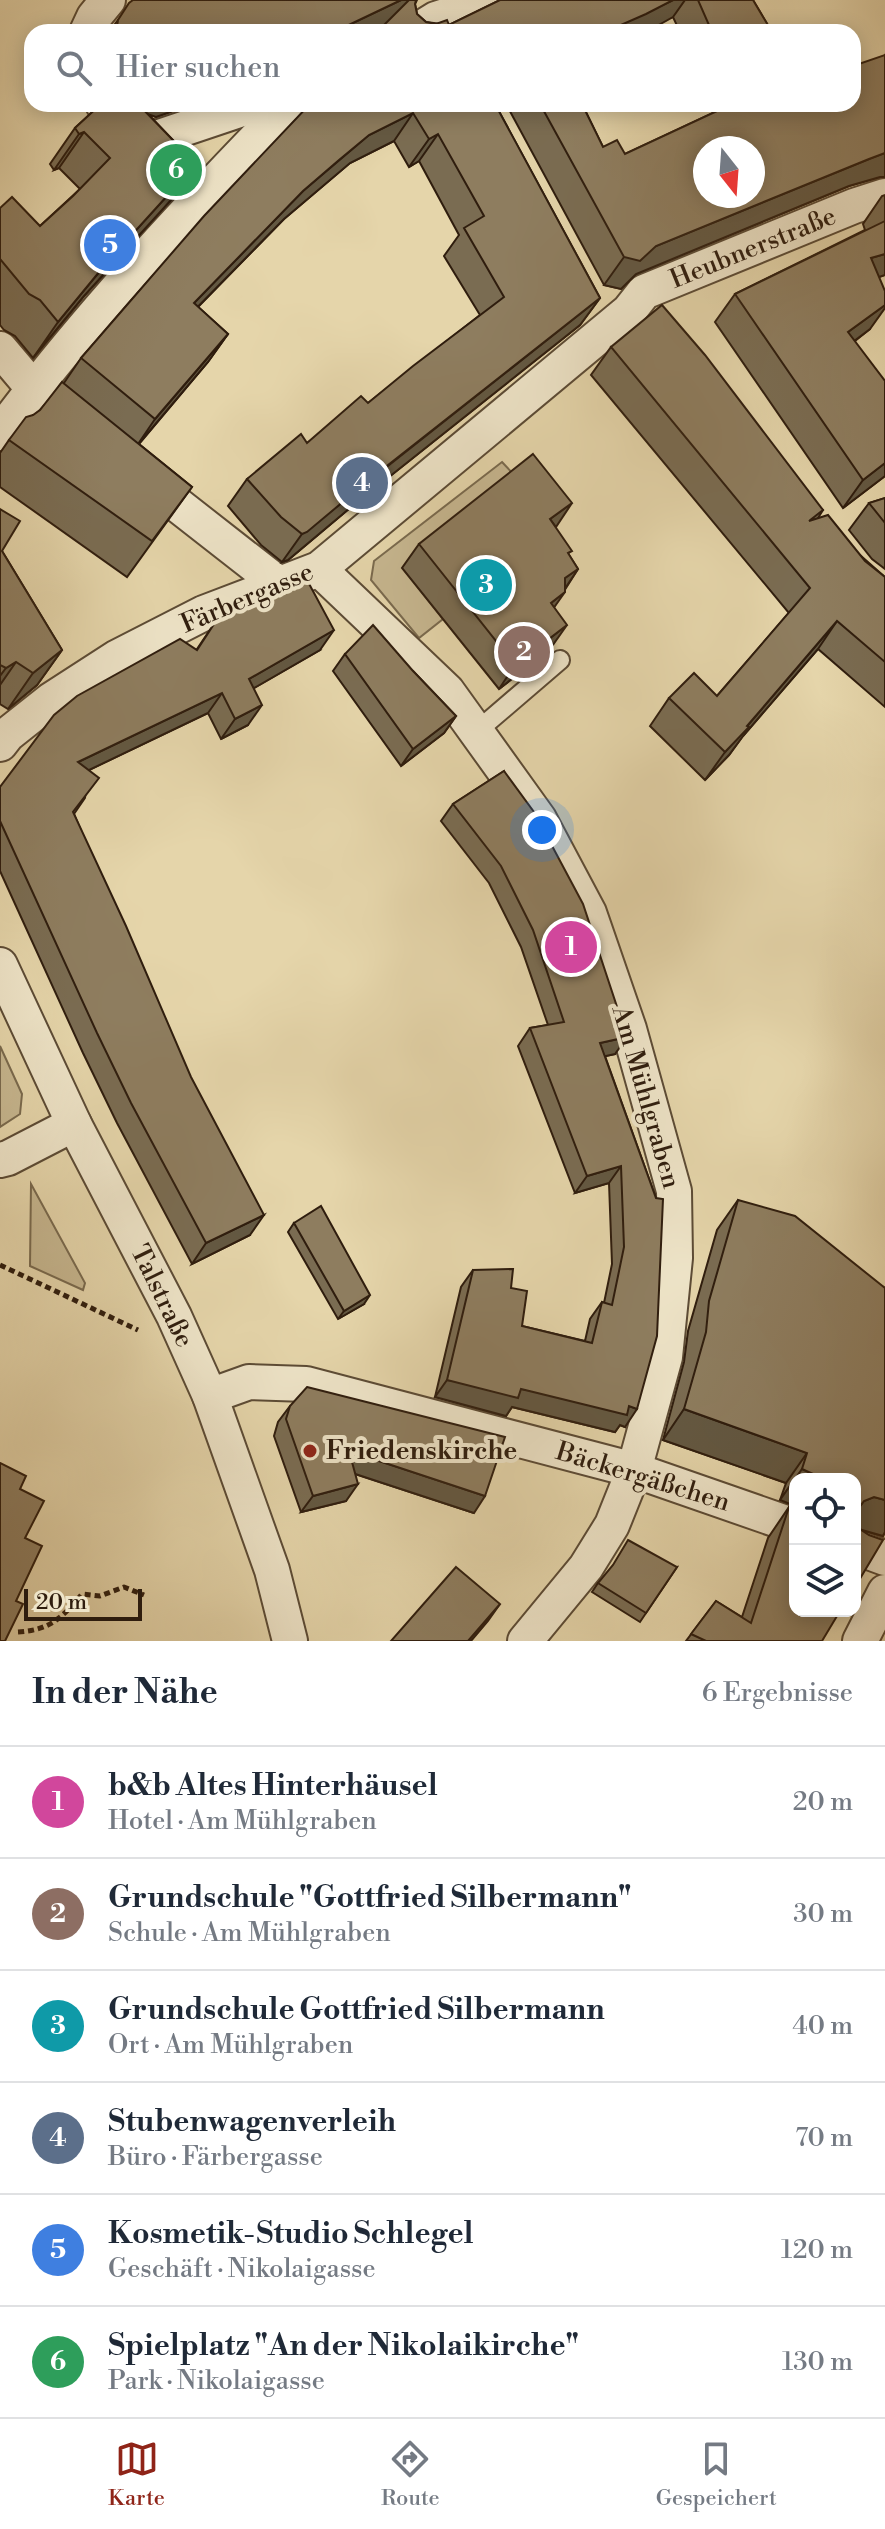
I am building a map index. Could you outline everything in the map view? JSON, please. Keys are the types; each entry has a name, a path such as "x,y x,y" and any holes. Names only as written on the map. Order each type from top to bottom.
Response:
{"street":[{"path":"89,24 108,0"},
{"path":"431,21 494,0"},
{"path":"110,112 116,119 149,138 255,112"},
{"path":"0,433 33,388 270,112"},
{"name":"Heubnerstraße","path":"644,313 644,292 885,196"},
{"path":"591,303 644,313"},
{"name":"Färbergasse","path":"0,744 51,700 116,658 204,613 319,569 644,313"},
{"path":"0,349 33,388 80,427"},
{"path":"115,456 280,585"},
{"name":"Am Mühlgraben","path":"319,569 447,691 539,819 589,913 629,1029 674,1191 675,1258 665,1357 634,1470 612,1525 586,1567 525,1641"},
{"name":"Talstraße","path":"0,965 74,1124 174,1316 210,1396 272,1570 290,1641"},
{"path":"0,1160 74,1124"},
{"name":"Bäckergäßchen","path":"210,1396 249,1382 306,1384 634,1470 789,1524"},
{"path":"861,1549 885,1558"},
{"path":"860,1641 885,1592"}],"lane":[{"path":"476,732 560,660"}],"path":[{"path":"0,1265 144,1332"},
{"path":"18,1632 35,1631 60,1619 82,1594 100,1596 124,1587 144,1595"}],"shaded area":[{"path":"502,462 516,477 403,568 443,619 419,638 371,580 374,561"},
{"path":"0,1046 22,1094 20,1114 0,1127"},
{"path":"31,1184 85,1283 83,1290 30,1266"}],"building":[{"path":"133,0 401,0 351,24 117,24"},
{"path":"409,0 416,0 417,14 426,22 436,24 385,24"},
{"path":"500,0 673,0 623,24 451,24"},
{"path":"698,0 753,0 767,24 708,24"},
{"path":"885,55 885,153 765,202 765,136 693,136 693,208 750,208 656,246 640,261 624,257 544,112 586,112 603,147 617,140 625,154 715,112 861,112 861,63"},
{"path":"92,112 146,112 196,164 58,322 0,259 0,208 12,197 40,226 110,158 84,132 79,134 75,128"},
{"path":"302,112 499,112 600,298 302,534 281,517 247,479 301,434 307,443 361,396 368,403 504,297 464,228 484,216 438,134 429,139 413,113 369,135 303,191 194,303 228,334 155,419 81,358 204,216"},
{"path":"885,221 885,254 871,258 885,291 885,305 848,332 885,381 885,463 863,480 735,294"},
{"path":"662,305 705,355 823,510 809,521 828,515 865,561 885,577 885,662 837,621 725,752 669,698 694,673 717,696 810,588 611,347"},
{"path":"62,382 192,487 152,541 9,440 26,417 40,410"},
{"path":"533,454 572,503 550,519 572,551 568,553 578,569 565,578 565,592 551,603 567,625 515,665 419,544"},
{"path":"885,498 885,523 869,503"},
{"path":"0,509 20,521 2,551 62,650 33,673 16,662 6,668 0,665"},
{"path":"307,580 334,630 249,679 262,705 235,719 222,693 78,762 99,778 73,812 191,1077 264,1215 206,1243 131,1103 0,821 0,787 54,715 77,696 180,639 197,650 218,618"},
{"path":"373,625 456,716 413,749 345,654"},
{"path":"504,771 534,812 583,904 627,1037 600,1043 656,1198 663,1199 657,1336 637,1409 629,1406 627,1415 521,1389 518,1398 447,1380 473,1270 513,1269 511,1288 527,1291 522,1326 592,1343 602,1302 612,1305 624,1247 621,1166 587,1176 530,1028 564,1022 533,930 501,866 453,804"},
{"path":"738,1200 795,1216 885,1288 885,1500 874,1497 861,1505 861,1473 811,1473 802,1469 807,1453 684,1409 706,1332 709,1301"},
{"path":"321,1206 370,1295 344,1311 294,1223"},
{"path":"307,1387 505,1437 485,1496 349,1451 358,1484 313,1496 286,1419 290,1406"},
{"path":"0,1463 26,1476 20,1489 44,1501 25,1538 42,1546 16,1601 23,1604 5,1641 0,1641"},
{"path":"789,1507 789,1617 836,1617 822,1641 706,1641 691,1634 716,1601 751,1623"},
{"path":"861,1530 883,1540 861,1577"},
{"path":"628,1540 677,1567 646,1613 598,1583"},
{"path":"456,1567 500,1604 468,1641 391,1641"}],"place":[{"name":"Spielplatz \"An der Nikolaikirche\"","path":"176,170"},
{"name":"Kosmetik-Studio Schlegel","path":"110,245"},
{"name":"Stubenwagenverleih","path":"362,483"},
{"name":"Grundschule Gottfried Silbermann","path":"486,585"},
{"name":"Grundschule \"Gottfried Silbermann\"","path":"524,652"},
{"name":"b&b Altes Hinterhäusel","path":"571,947"},
{"name":"Friedenskirche","path":"310,1451"}]}
